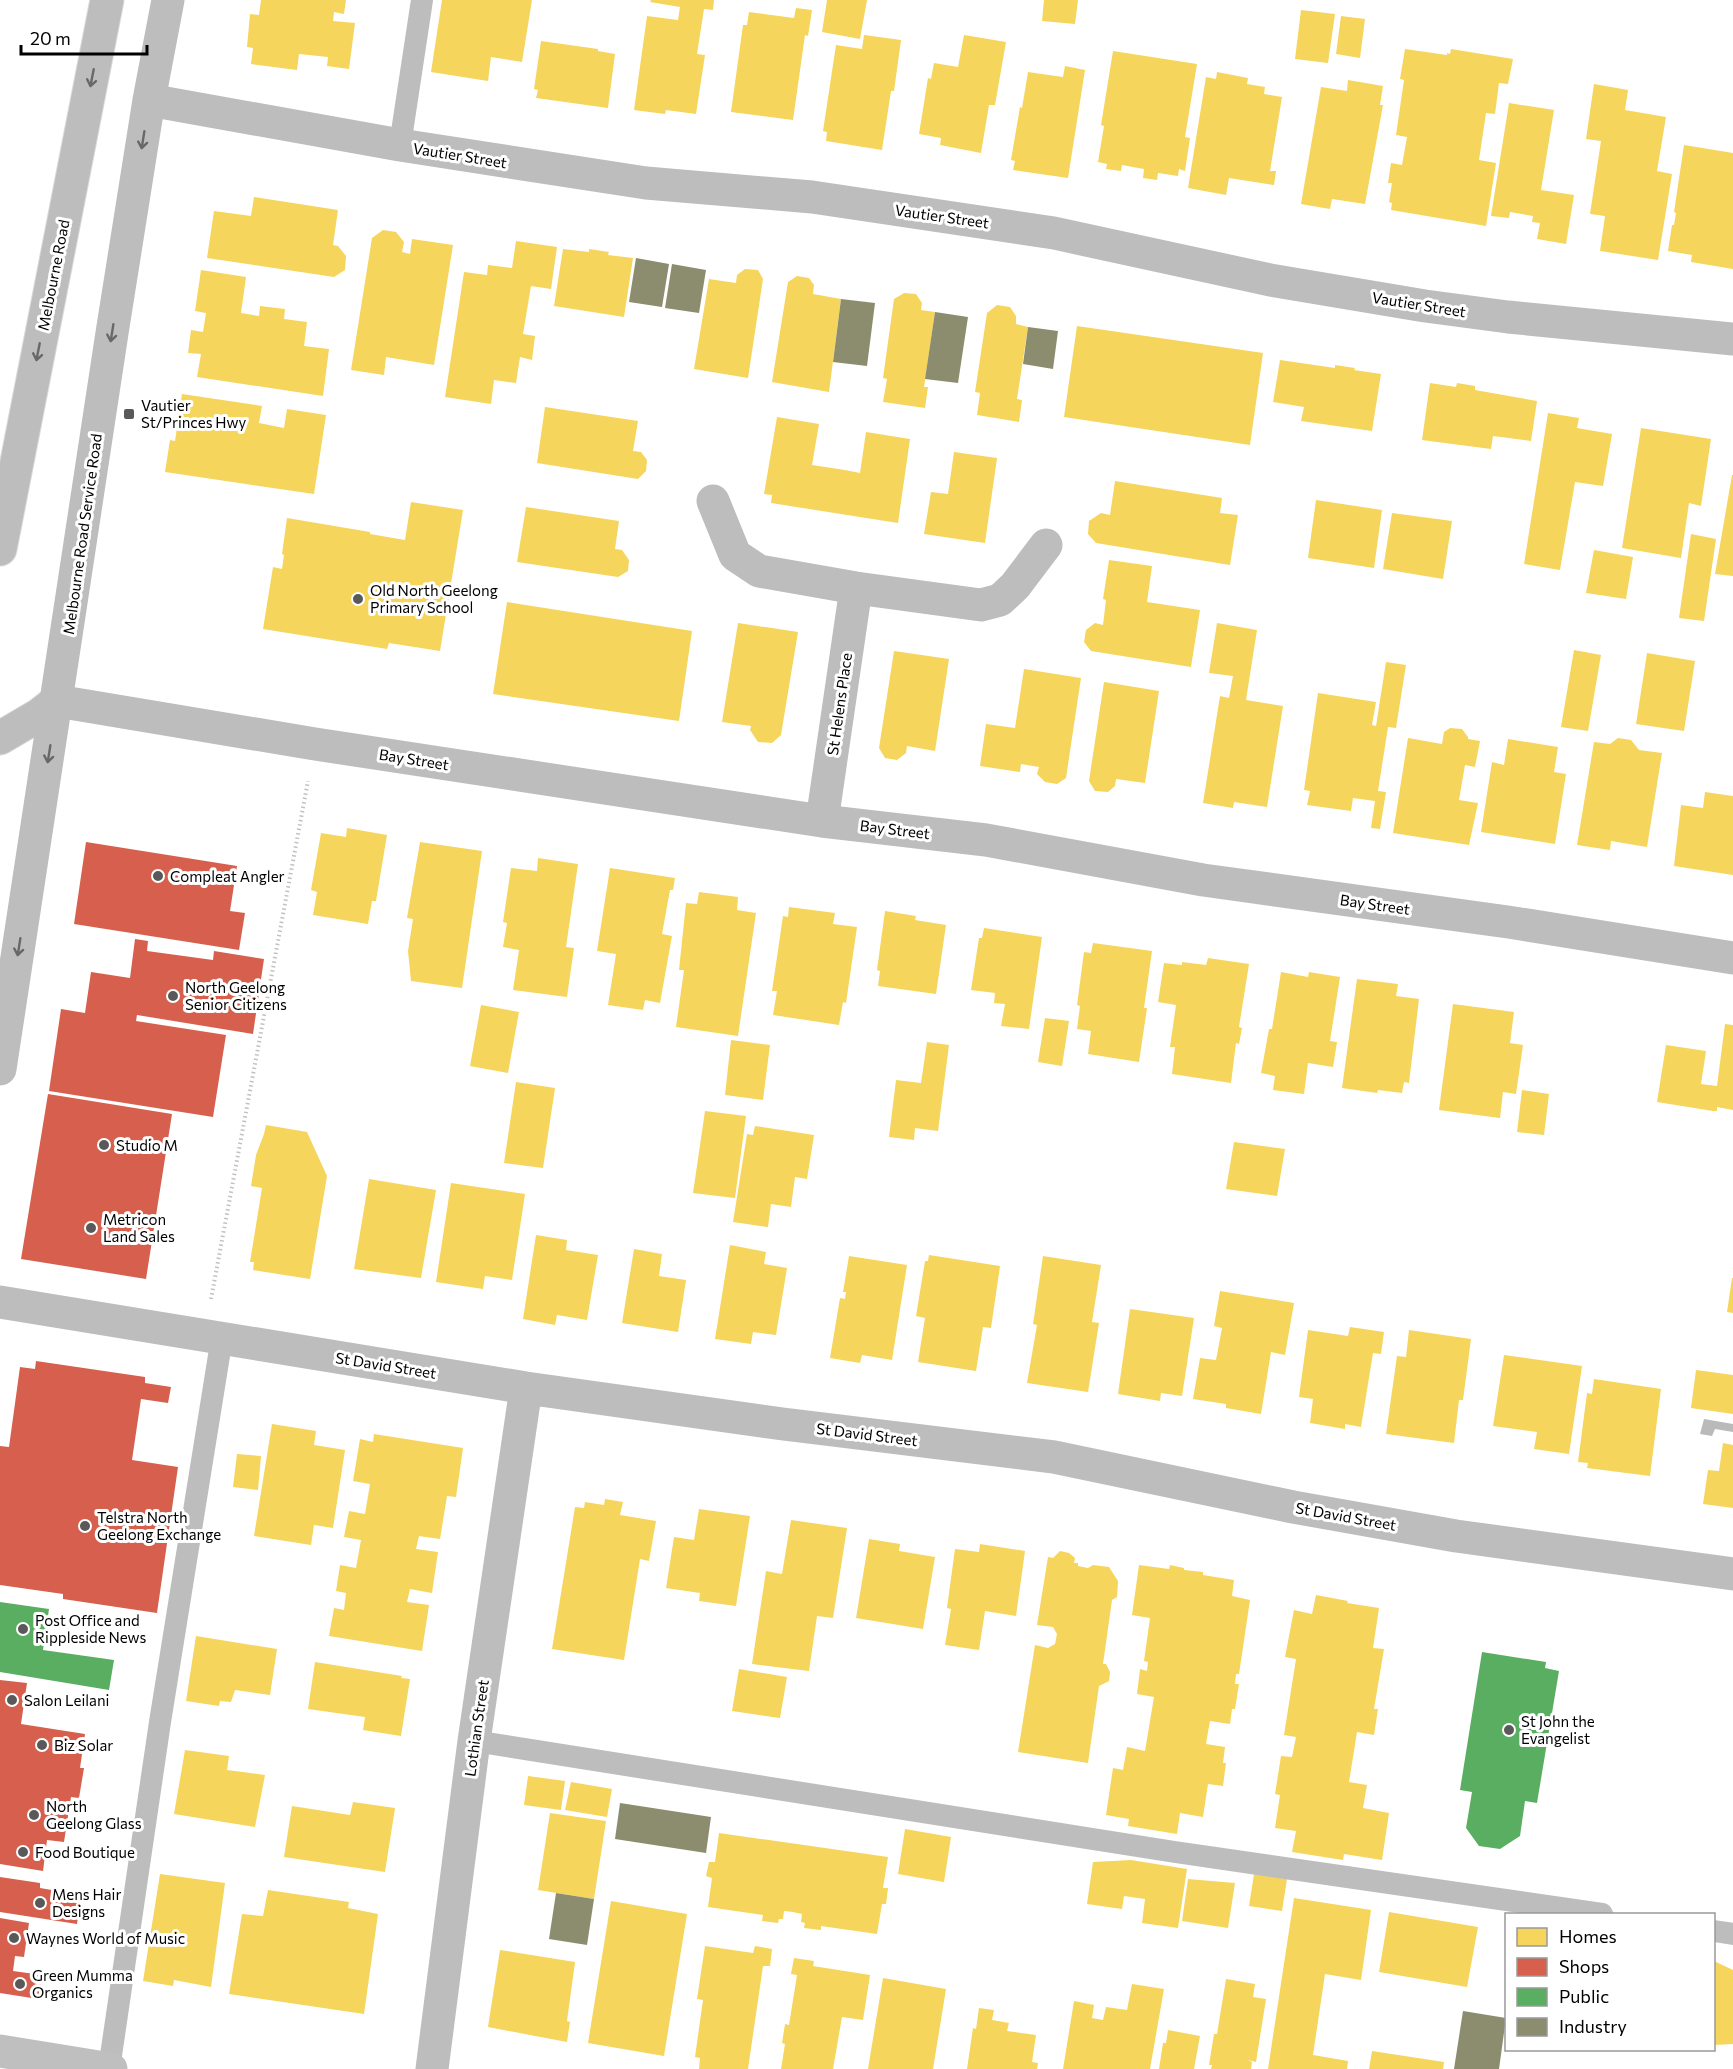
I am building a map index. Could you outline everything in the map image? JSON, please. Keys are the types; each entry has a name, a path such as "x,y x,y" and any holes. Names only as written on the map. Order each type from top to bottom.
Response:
{"main road":[{"name":"Melbourne Road","path":"0,549 107,0"},
{"name":"Melbourne Road Service Road","path":"0,1069 149,100 168,0"},
{"name":"Vautier Street","path":"149,100 400,146 646,183 812,197 1054,232 1270,280 1449,309 1733,339"},
{"path":"713,501 735,555 759,571 856,588 981,605 1000,600 1015,586 1046,545"},
{"name":"St Helens Place","path":"822,821 856,588"},
{"path":"0,738 39,715 57,701"},
{"name":"Bay Street","path":"57,701 315,744 822,821 986,840 1203,880 1508,922 1733,958"},
{"name":"St David Street","path":"0,1302 526,1388 783,1424 1054,1457 1293,1507 1456,1536 1733,1574"},
{"name":"Lothian Street","path":"432,2069 474,1741 526,1388"}],"street":[{"path":"0,2051 110,2069"}],"lane":[{"path":"400,146 422,0"},
{"path":"110,2069 213,1336"},
{"path":"474,1741 1164,1850 1595,1913"},
{"path":"1715,1931 1733,1934"}],"path":[{"path":"213,1336 315,744"}],"shaded area":[{"path":"1704,1419 1733,1424 1733,1432 1715,1429 1712,1436 1700,1434"}],"building: Homes":[{"path":"261,0 346,0 344,14 334,12 333,21 355,23 349,69 327,66 328,57 299,54 297,70 251,64 253,48 247,47 250,14 259,15"},
{"path":"442,0 532,0 522,62 491,57 488,81 431,72"},
{"path":"651,0 714,0 713,10 704,9 697,54 705,55 696,114 666,110 665,114 634,110 647,16 678,20 680,7 650,2"},
{"path":"827,0 867,0 860,39 822,32"},
{"path":"1044,0 1078,0 1075,24 1042,21"},
{"path":"796,8 812,10 808,36 805,35 793,120 731,112 743,25 747,25 749,12 794,18"},
{"path":"1301,10 1335,14 1328,63 1295,59"},
{"path":"1341,16 1365,19 1360,58 1336,54"},
{"path":"864,35 901,40 882,150 826,141 827,132 823,131 836,45 862,49"},
{"path":"964,35 1006,42 995,105 989,105 981,153 940,145 941,138 919,134 928,78 931,79 934,63 958,67"},
{"path":"541,41 598,49 598,51 615,54 608,108 536,98 538,90 534,89"},
{"path":"1405,49 1447,55 1447,53 1450,54 1451,49 1513,59 1508,84 1499,83 1495,114 1486,113 1479,160 1496,163 1486,226 1391,210 1392,203 1389,202 1392,183 1388,183 1391,163 1402,165 1407,137 1396,135 1404,80 1400,79"},
{"path":"1113,51 1197,64 1185,137 1190,138 1185,171 1179,169 1178,176 1158,173 1157,180 1143,178 1144,169 1122,165 1121,171 1106,169 1107,164 1098,162 1104,126 1101,125"},
{"path":"1065,66 1085,70 1068,178 1013,170 1015,161 1011,160 1028,72 1063,77"},
{"path":"1217,72 1248,78 1247,84 1265,87 1264,94 1282,97 1270,171 1276,171 1274,185 1229,178 1226,195 1188,188 1206,77 1216,79"},
{"path":"1348,80 1383,86 1380,105 1383,105 1365,204 1332,199 1330,209 1301,204 1321,87 1347,91"},
{"path":"1594,84 1628,90 1625,110 1666,117 1657,171 1672,174 1658,260 1600,251 1605,216 1590,214 1601,141 1586,139"},
{"path":"1509,103 1554,110 1541,190 1574,195 1566,244 1537,239 1540,223 1532,222 1533,216 1510,212 1509,218 1491,216"},
{"path":"1684,145 1733,153 1733,269 1691,262 1692,255 1668,251 1676,213 1674,212"},
{"path":"254,197 338,210 333,245 338,246 346,256 345,270 334,277 207,258 214,211 251,216"},
{"path":"383,230 396,232 404,242 402,252 410,254 412,239 453,245 434,365 386,357 384,375 351,370 372,238"},
{"path":"516,241 557,247 551,289 531,286 523,334 535,336 532,360 520,357 516,383 494,380 491,404 445,397 464,272 487,275 488,265 512,268"},
{"path":"563,249 589,252 589,249 609,252 608,255 633,258 624,317 554,306"},
{"path":"745,269 758,270 763,279 748,378 694,369 709,279 736,283 737,275"},
{"path":"201,270 246,277 241,313 259,316 260,306 285,309 284,319 307,322 304,346 329,349 323,396 197,377 201,354 188,353 191,330 203,332 206,313 195,311"},
{"path":"797,276 809,278 814,285 813,294 841,299 829,392 772,382 788,282"},
{"path":"904,293 916,294 922,303 921,310 935,312 924,387 928,387 925,408 883,402 887,379 883,378 894,299"},
{"path":"997,305 1010,307 1016,316 1016,324 1028,327 1017,399 1022,400 1019,422 977,415 980,393 975,392 987,313"},
{"path":"1077,326 1263,353 1250,445 1064,417"},
{"path":"1280,360 1335,368 1335,365 1381,374 1372,431 1301,421 1304,407 1273,402"},
{"path":"1430,383 1456,387 1457,383 1475,386 1475,390 1537,401 1531,441 1493,436 1491,449 1422,440"},
{"path":"182,394 262,406 259,423 284,428 287,409 326,415 314,494 165,472 170,440 175,441"},
{"path":"545,407 638,421 633,451 641,452 647,460 646,471 638,479 537,463"},
{"path":"1548,413 1579,418 1577,428 1612,434 1603,486 1575,482 1560,570 1524,564"},
{"path":"777,417 819,424 812,465 860,473 866,432 910,439 898,523 771,503 772,495 764,494"},
{"path":"1641,428 1711,439 1701,506 1689,503 1681,558 1622,548"},
{"path":"954,452 997,458 985,543 924,534 931,492 948,494"},
{"path":"1733,475 1733,576 1715,574"},
{"path":"1115,481 1222,498 1220,513 1238,515 1230,565 1096,543 1088,534 1089,521 1101,513 1110,515"},
{"path":"1316,500 1382,510 1374,568 1308,558"},
{"name":"Old North Geelong Primary School","path":"411,502 463,510 440,651 389,643 387,649 263,629 273,567 282,569 287,518 405,540"},
{"path":"526,507 619,521 615,549 622,550 629,560 628,571 618,577 517,562"},
{"path":"1392,513 1452,521 1443,579 1383,569"},
{"path":"1691,534 1716,539 1704,621 1679,618"},
{"path":"1594,550 1633,557 1626,599 1586,593"},
{"path":"1109,560 1152,566 1147,602 1200,610 1191,667 1091,651 1084,642 1086,630 1095,623 1103,625 1106,600 1103,599"},
{"path":"507,602 692,631 679,721 493,694"},
{"path":"738,623 798,632 781,735 772,743 758,742 750,730 751,726 722,722"},
{"path":"1217,623 1257,630 1246,700 1283,706 1267,807 1234,802 1233,808 1203,803 1220,696 1229,698 1233,676 1209,673"},
{"path":"1574,650 1601,655 1588,731 1561,727"},
{"path":"894,651 949,659 935,751 907,746 906,753 897,760 885,758 879,748"},
{"path":"1647,653 1695,661 1684,731 1636,724"},
{"path":"1386,662 1406,665 1396,728 1388,727 1378,791 1386,792 1380,829 1371,828 1375,801 1353,798 1351,811 1307,805 1310,791 1304,790 1318,693 1376,702 1372,725 1376,726"},
{"path":"1024,669 1081,678 1066,778 1057,784 1045,782 1037,774 1039,767 1021,764 1020,772 980,766 986,724 1015,728"},
{"path":"1104,682 1159,691 1145,783 1116,779 1115,786 1108,792 1095,791 1089,781"},
{"path":"1450,728 1462,729 1468,739 1480,741 1475,767 1465,765 1459,800 1478,803 1469,845 1393,833 1408,738 1442,744 1444,732"},
{"path":"1618,738 1631,740 1639,750 1662,753 1647,847 1611,841 1610,850 1577,845 1594,742 1610,744"},
{"path":"1508,739 1558,747 1554,772 1566,774 1555,844 1481,832 1492,762 1504,765"},
{"path":"1705,792 1733,796 1733,875 1674,866 1681,805 1703,808"},
{"path":"347,828 387,835 376,901 372,901 368,924 313,915 317,892 311,890 321,833 346,837"},
{"path":"420,842 482,851 462,988 411,981 408,951 413,919 407,918"},
{"path":"538,858 578,864 566,947 574,948 567,997 513,990 519,950 503,947 507,923 503,922 511,868 537,871"},
{"path":"610,868 675,878 673,890 670,890 662,934 672,936 660,1003 645,1000 643,1010 608,1005 616,954 597,951"},
{"path":"699,892 738,897 737,910 756,913 738,1036 676,1027 684,970 679,970 686,903 697,904"},
{"path":"789,907 835,913 833,924 857,927 846,1003 843,1002 839,1025 773,1015 777,991 772,991 783,916 788,917"},
{"path":"885,911 916,916 915,920 946,925 936,994 878,986 880,971 877,970"},
{"path":"984,928 1042,937 1029,1029 1001,1026 1005,1004 994,1003 995,993 971,990 979,938 982,938"},
{"path":"1093,943 1152,951 1139,1062 1088,1054 1091,1031 1077,1029 1080,1006 1077,1005 1084,952 1091,953"},
{"path":"1208,958 1249,964 1239,1027 1242,1028 1239,1044 1236,1043 1231,1083 1172,1074 1175,1047 1170,1047 1176,1005 1158,1002 1164,963 1182,965 1182,962 1206,965"},
{"path":"1281,972 1308,977 1309,972 1340,977 1330,1041 1337,1042 1333,1067 1308,1063 1304,1094 1273,1090 1275,1076 1261,1073 1269,1029 1272,1029"},
{"path":"1357,979 1398,984 1396,996 1419,999 1409,1083 1404,1082 1402,1093 1378,1090 1377,1093 1342,1088"},
{"path":"1453,1004 1514,1012 1510,1043 1523,1045 1516,1094 1503,1092 1500,1118 1439,1110"},
{"path":"481,1005 519,1012 508,1073 470,1066"},
{"path":"1045,1018 1069,1021 1062,1066 1038,1062"},
{"path":"1725,1024 1733,1025 1733,1110 1717,1107 1717,1111 1713,1111 1657,1102 1666,1045 1706,1051 1701,1084 1717,1086"},
{"path":"731,1040 770,1045 763,1100 725,1095"},
{"path":"927,1042 949,1045 938,1131 915,1128 914,1140 889,1137 896,1080 921,1083"},
{"path":"516,1082 555,1088 543,1168 504,1163"},
{"path":"1522,1090 1549,1094 1544,1135 1517,1132"},
{"path":"705,1111 746,1116 735,1198 693,1193"},
{"path":"266,1125 307,1132 327,1176 310,1279 253,1270 254,1262 250,1262 262,1188 251,1186 256,1155"},
{"path":"755,1126 814,1135 807,1179 795,1177 791,1207 771,1204 768,1227 733,1222 747,1134 753,1135"},
{"path":"1234,1142 1285,1149 1277,1196 1226,1189"},
{"path":"369,1179 436,1190 421,1278 354,1269"},
{"path":"451,1183 525,1194 512,1280 485,1276 483,1289 436,1282"},
{"path":"536,1235 567,1240 566,1250 598,1255 587,1320 557,1315 555,1325 523,1319"},
{"path":"730,1245 766,1252 764,1264 787,1268 776,1335 753,1332 751,1344 715,1339"},
{"path":"634,1249 662,1254 659,1276 686,1280 678,1332 622,1323"},
{"path":"929,1255 1000,1266 991,1328 983,1327 976,1371 918,1362 925,1318 916,1316 925,1261 928,1261"},
{"path":"849,1256 907,1265 892,1360 862,1355 860,1363 830,1358 840,1298 845,1299 846,1292 843,1292"},
{"path":"1043,1256 1101,1265 1092,1322 1099,1323 1088,1392 1027,1383 1037,1325 1033,1324"},
{"path":"1733,1278 1733,1313 1727,1312"},
{"path":"1220,1291 1294,1303 1285,1355 1271,1352 1261,1414 1226,1408 1226,1404 1193,1399 1200,1358 1216,1360 1222,1328 1214,1326"},
{"path":"1130,1309 1194,1318 1182,1396 1161,1393 1160,1401 1118,1394"},
{"path":"1350,1327 1384,1332 1381,1354 1373,1353 1361,1427 1345,1424 1345,1429 1310,1423 1313,1399 1299,1397 1308,1330 1348,1336"},
{"path":"1409,1330 1471,1339 1463,1400 1459,1400 1454,1443 1386,1434 1397,1356 1406,1357"},
{"path":"1504,1355 1582,1366 1569,1454 1534,1449 1537,1432 1493,1426"},
{"path":"1696,1370 1733,1375 1733,1414 1691,1408"},
{"path":"1594,1379 1661,1389 1650,1476 1587,1468 1588,1463 1578,1462 1587,1393 1592,1394"},
{"path":"272,1424 316,1431 314,1445 345,1450 333,1528 314,1525 311,1545 254,1536"},
{"path":"374,1434 463,1448 456,1497 447,1496 440,1539 419,1536 416,1549 438,1552 432,1593 410,1589 407,1602 429,1605 422,1651 329,1636 334,1608 344,1610 346,1593 336,1591 340,1565 356,1568 361,1540 344,1537 349,1511 365,1514 370,1484 353,1481 360,1439 373,1442"},
{"path":"1723,1443 1733,1445 1733,1508 1703,1504 1708,1470 1719,1471"},
{"path":"237,1454 261,1456 258,1490 233,1487"},
{"path":"605,1499 623,1502 620,1515 656,1521 649,1561 640,1559 624,1660 552,1649 575,1507 584,1508 585,1502 604,1505"},
{"path":"699,1509 750,1516 736,1606 699,1601 700,1593 666,1588 674,1537 694,1540"},
{"path":"791,1520 847,1528 833,1618 817,1616 809,1671 752,1664 766,1571 782,1574"},
{"path":"869,1539 900,1544 899,1551 935,1557 923,1629 856,1618"},
{"path":"980,1544 1025,1551 1016,1616 985,1611 979,1650 945,1645 951,1609 947,1608 955,1549 979,1552"},
{"path":"1060,1551 1069,1553 1075,1558 1074,1563 1078,1563 1078,1566 1109,1567 1118,1581 1117,1597 1112,1600 1103,1664 1106,1664 1110,1672 1109,1681 1099,1686 1088,1763 1018,1752 1035,1645 1048,1648 1055,1644 1057,1634 1053,1627 1037,1625 1048,1557 1053,1558"},
{"path":"1139,1565 1169,1569 1170,1565 1184,1568 1184,1570 1203,1572 1203,1575 1234,1580 1232,1596 1250,1600 1239,1674 1236,1674 1235,1684 1239,1684 1235,1709 1232,1709 1230,1724 1210,1721 1206,1744 1225,1747 1223,1763 1226,1763 1223,1786 1208,1784 1203,1817 1180,1813 1177,1834 1128,1826 1129,1819 1106,1815 1113,1768 1123,1770 1127,1747 1145,1751 1154,1697 1137,1694 1140,1669 1147,1671 1148,1662 1144,1661 1150,1618 1132,1615"},
{"path":"1316,1595 1379,1608 1373,1648 1384,1649 1374,1709 1378,1709 1374,1735 1357,1732 1349,1782 1367,1785 1363,1808 1389,1813 1382,1860 1344,1854 1343,1860 1292,1852 1296,1831 1275,1828 1280,1795 1275,1794 1281,1756 1292,1757 1296,1737 1284,1735 1296,1659 1285,1657 1294,1610 1312,1614"},
{"path":"196,1636 277,1649 270,1695 235,1690 231,1702 220,1701 219,1706 186,1701"},
{"path":"315,1662 410,1679 401,1736 363,1730 365,1717 308,1709"},
{"path":"739,1669 787,1677 780,1718 732,1711"},
{"path":"185,1750 229,1756 227,1770 265,1775 255,1827 174,1814"},
{"path":"528,1776 565,1781 561,1810 524,1805"},
{"path":"571,1782 612,1789 607,1817 565,1810"},
{"path":"353,1802 395,1808 385,1872 284,1857 292,1806 350,1815"},
{"path":"550,1813 606,1821 594,1899 538,1890"},
{"path":"905,1829 951,1837 944,1882 898,1874"},
{"path":"719,1833 888,1857 883,1888 888,1888 886,1904 882,1904 877,1934 821,1926 821,1930 804,1928 805,1923 801,1922 802,1914 793,1912 784,1911 783,1919 779,1919 778,1923 762,1921 763,1915 708,1907 712,1878 706,1876 709,1862 715,1862"},
{"path":"1131,1860 1187,1869 1178,1928 1142,1923 1145,1899 1124,1896 1122,1909 1087,1904 1093,1862"},
{"path":"160,1874 225,1883 211,1987 174,1980 173,1986 143,1981"},
{"path":"1254,1874 1287,1879 1282,1911 1249,1906"},
{"path":"1188,1879 1235,1883 1228,1928 1182,1921"},
{"path":"268,1890 349,1902 348,1908 378,1914 364,2014 229,1994 242,1914 263,1916"},
{"path":"1294,1898 1371,1910 1361,1980 1325,1974 1313,2055 1348,2061 1347,2069 1268,2069"},
{"path":"611,1901 687,1914 664,2056 588,2043"},
{"path":"1389,1912 1478,1927 1467,1987 1379,1972"},
{"path":"705,1946 753,1953 755,1946 772,1949 770,1966 763,1966 748,2069 699,2069 700,2058 695,2057 703,2000 697,1999"},
{"path":"500,1950 575,1962 567,2021 570,2022 567,2042 488,2027"},
{"path":"794,1958 814,1961 813,1966 870,1975 863,2020 842,2017 833,2069 781,2069 785,2024 789,2025 797,1975 791,1974"},
{"path":"1715,1961 1733,1970 1733,2044 1715,2045"},
{"path":"883,1978 946,1989 933,2069 868,2069"},
{"path":"1226,1979 1255,1984 1253,1997 1266,1999 1256,2062 1248,2060 1252,2062 1251,2069 1211,2069 1212,2065 1209,2065 1214,2034 1217,2034"},
{"path":"1132,1984 1164,1989 1150,2069 1063,2069 1074,2001 1094,2005 1092,2018 1103,2020 1106,2007 1127,2010"},
{"path":"979,2008 994,2010 992,2020 1009,2023 1007,2031 1036,2035 1032,2062 1038,2063 1037,2069 967,2069 973,2028 976,2029"},
{"path":"1168,2030 1200,2036 1194,2069 1159,2069 1163,2043 1166,2043"},
{"path":"1372,2051 1444,2062 1443,2069 1369,2069"}],"building: Shops":[{"path":"86,842 237,866 230,911 245,913 239,950 74,924"},
{"path":"135,939 148,941 147,951 213,960 214,951 264,959 253,1034 137,1015 136,1021 226,1035 213,1117 49,1091 61,1009 85,1013 91,972 130,978"},
{"path":"48,1094 172,1114 146,1279 21,1259"},
{"name":"Telstra North Geelong Exchange","path":"36,1361 145,1377 145,1383 171,1387 168,1403 141,1399 132,1460 178,1467 157,1613 63,1599 63,1594 0,1585 0,1446 9,1447 20,1367 35,1369"},
{"path":"0,1680 27,1683 21,1724 85,1734 80,1768 84,1768 79,1798 71,1797 64,1842 47,1840 43,1871 0,1864"},
{"name":"Mens Hair Designs","path":"0,1877 40,1883 40,1888 81,1895 77,1924 0,1912"},
{"path":"0,1918 29,1923 24,1957 15,1956 13,1971 42,1975 38,1999 0,1993"}],"building: Public":[{"name":"Post Office and Rippleside News","path":"0,1602 49,1609 43,1650 114,1660 109,1690 0,1672"},
{"name":"St John the Evangelist","path":"1482,1652 1546,1662 1545,1668 1559,1671 1537,1803 1525,1801 1520,1836 1500,1849 1479,1846 1466,1828 1472,1792 1460,1790"}],"building: Industry":[{"path":"636,258 669,264 662,307 629,302"},
{"path":"672,264 706,270 699,313 665,308"},
{"path":"841,299 875,303 867,366 833,362"},
{"path":"935,312 968,317 958,383 925,379"},
{"path":"1028,327 1058,331 1053,369 1023,364"},
{"path":"620,1803 711,1817 706,1853 615,1839"},
{"path":"556,1893 594,1899 587,1945 549,1939"},
{"path":"1463,2011 1505,2018 1499,2069 1454,2069"}],"place":[{"name":"Vautier St/Princes Hwy","path":"129,414"},
{"name":"Old North Geelong Primary School","path":"358,599"},
{"name":"Compleat Angler","path":"158,876"},
{"name":"North Geelong Senior Citizens","path":"173,996"},
{"name":"Studio M","path":"104,1145"},
{"name":"Metricon Land Sales","path":"91,1228"},
{"name":"Telstra North Geelong Exchange","path":"85,1526"},
{"name":"Post Office and Rippleside News","path":"23,1629"},
{"name":"Salon Leilani","path":"12,1700"},
{"name":"St John the Evangelist","path":"1509,1730"},
{"name":"Biz Solar","path":"42,1745"},
{"name":"North Geelong Glass","path":"34,1815"},
{"name":"Food Boutique","path":"23,1852"},
{"name":"Mens Hair Designs","path":"40,1903"},
{"name":"Waynes World of Music","path":"14,1938"},
{"name":"Green Mumma Organics","path":"20,1984"}]}
